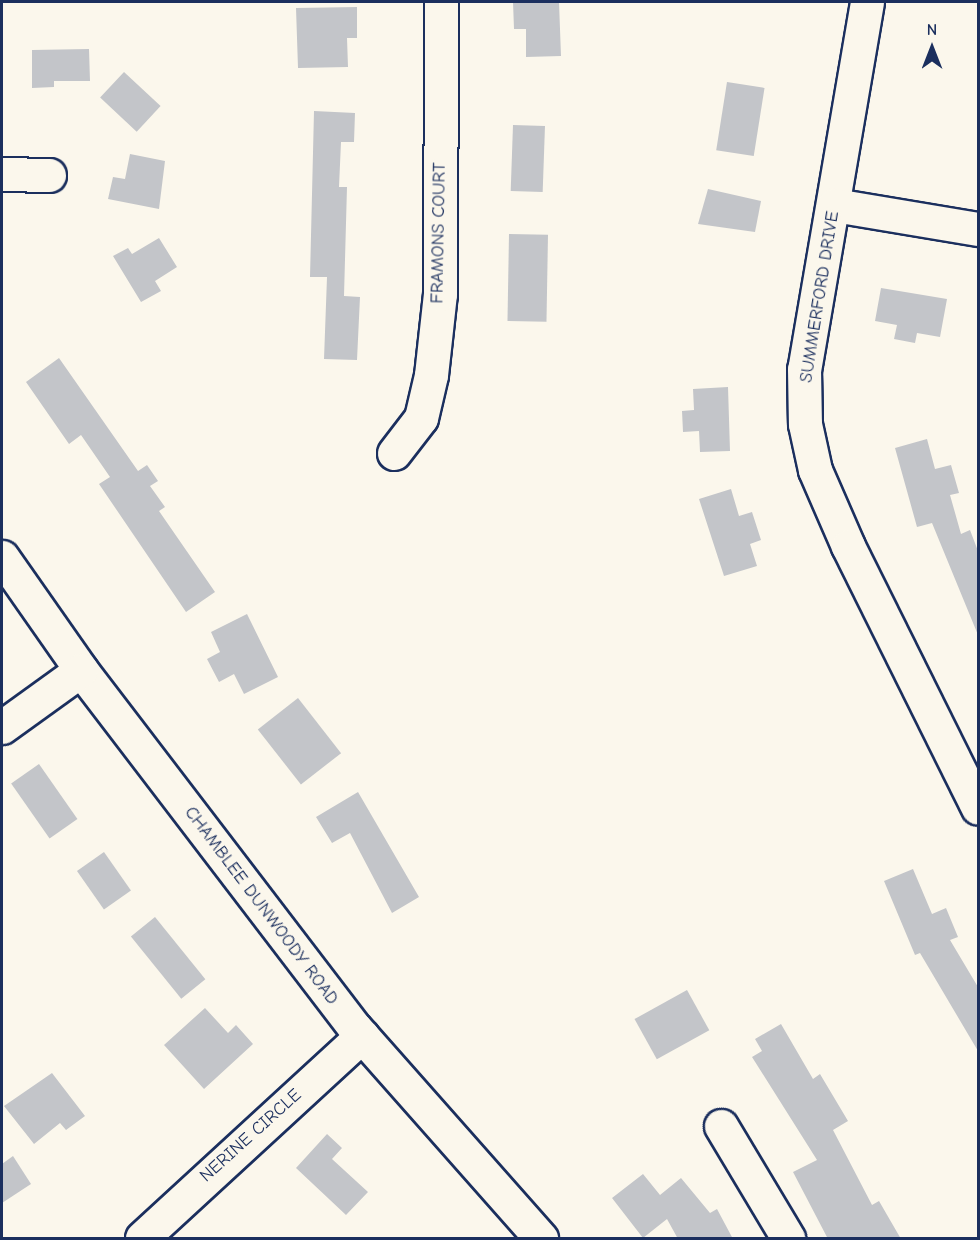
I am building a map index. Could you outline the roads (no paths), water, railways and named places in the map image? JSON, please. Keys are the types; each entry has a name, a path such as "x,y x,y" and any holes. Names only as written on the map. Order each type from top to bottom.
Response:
{"street":[{"name":"FRAMONS COURT","path":"394,453 421,418 431,375 440,294 441,2"},
{"name":"SUMMERFORD DRIVE","path":"867,2 834,205 804,369 805,424 815,470 848,546 978,808"},
{"path":"2,174 49,175"},
{"path":"834,205 978,230"},
{"name":"CHAMBLEE DUNWOODY ROAD","path":"2,557 81,670 362,1036 541,1239"},
{"path":"2,727 81,670"},
{"name":"NERINE CIRCLE","path":"142,1239 362,1036"},
{"path":"721,1126 788,1239"}]}
